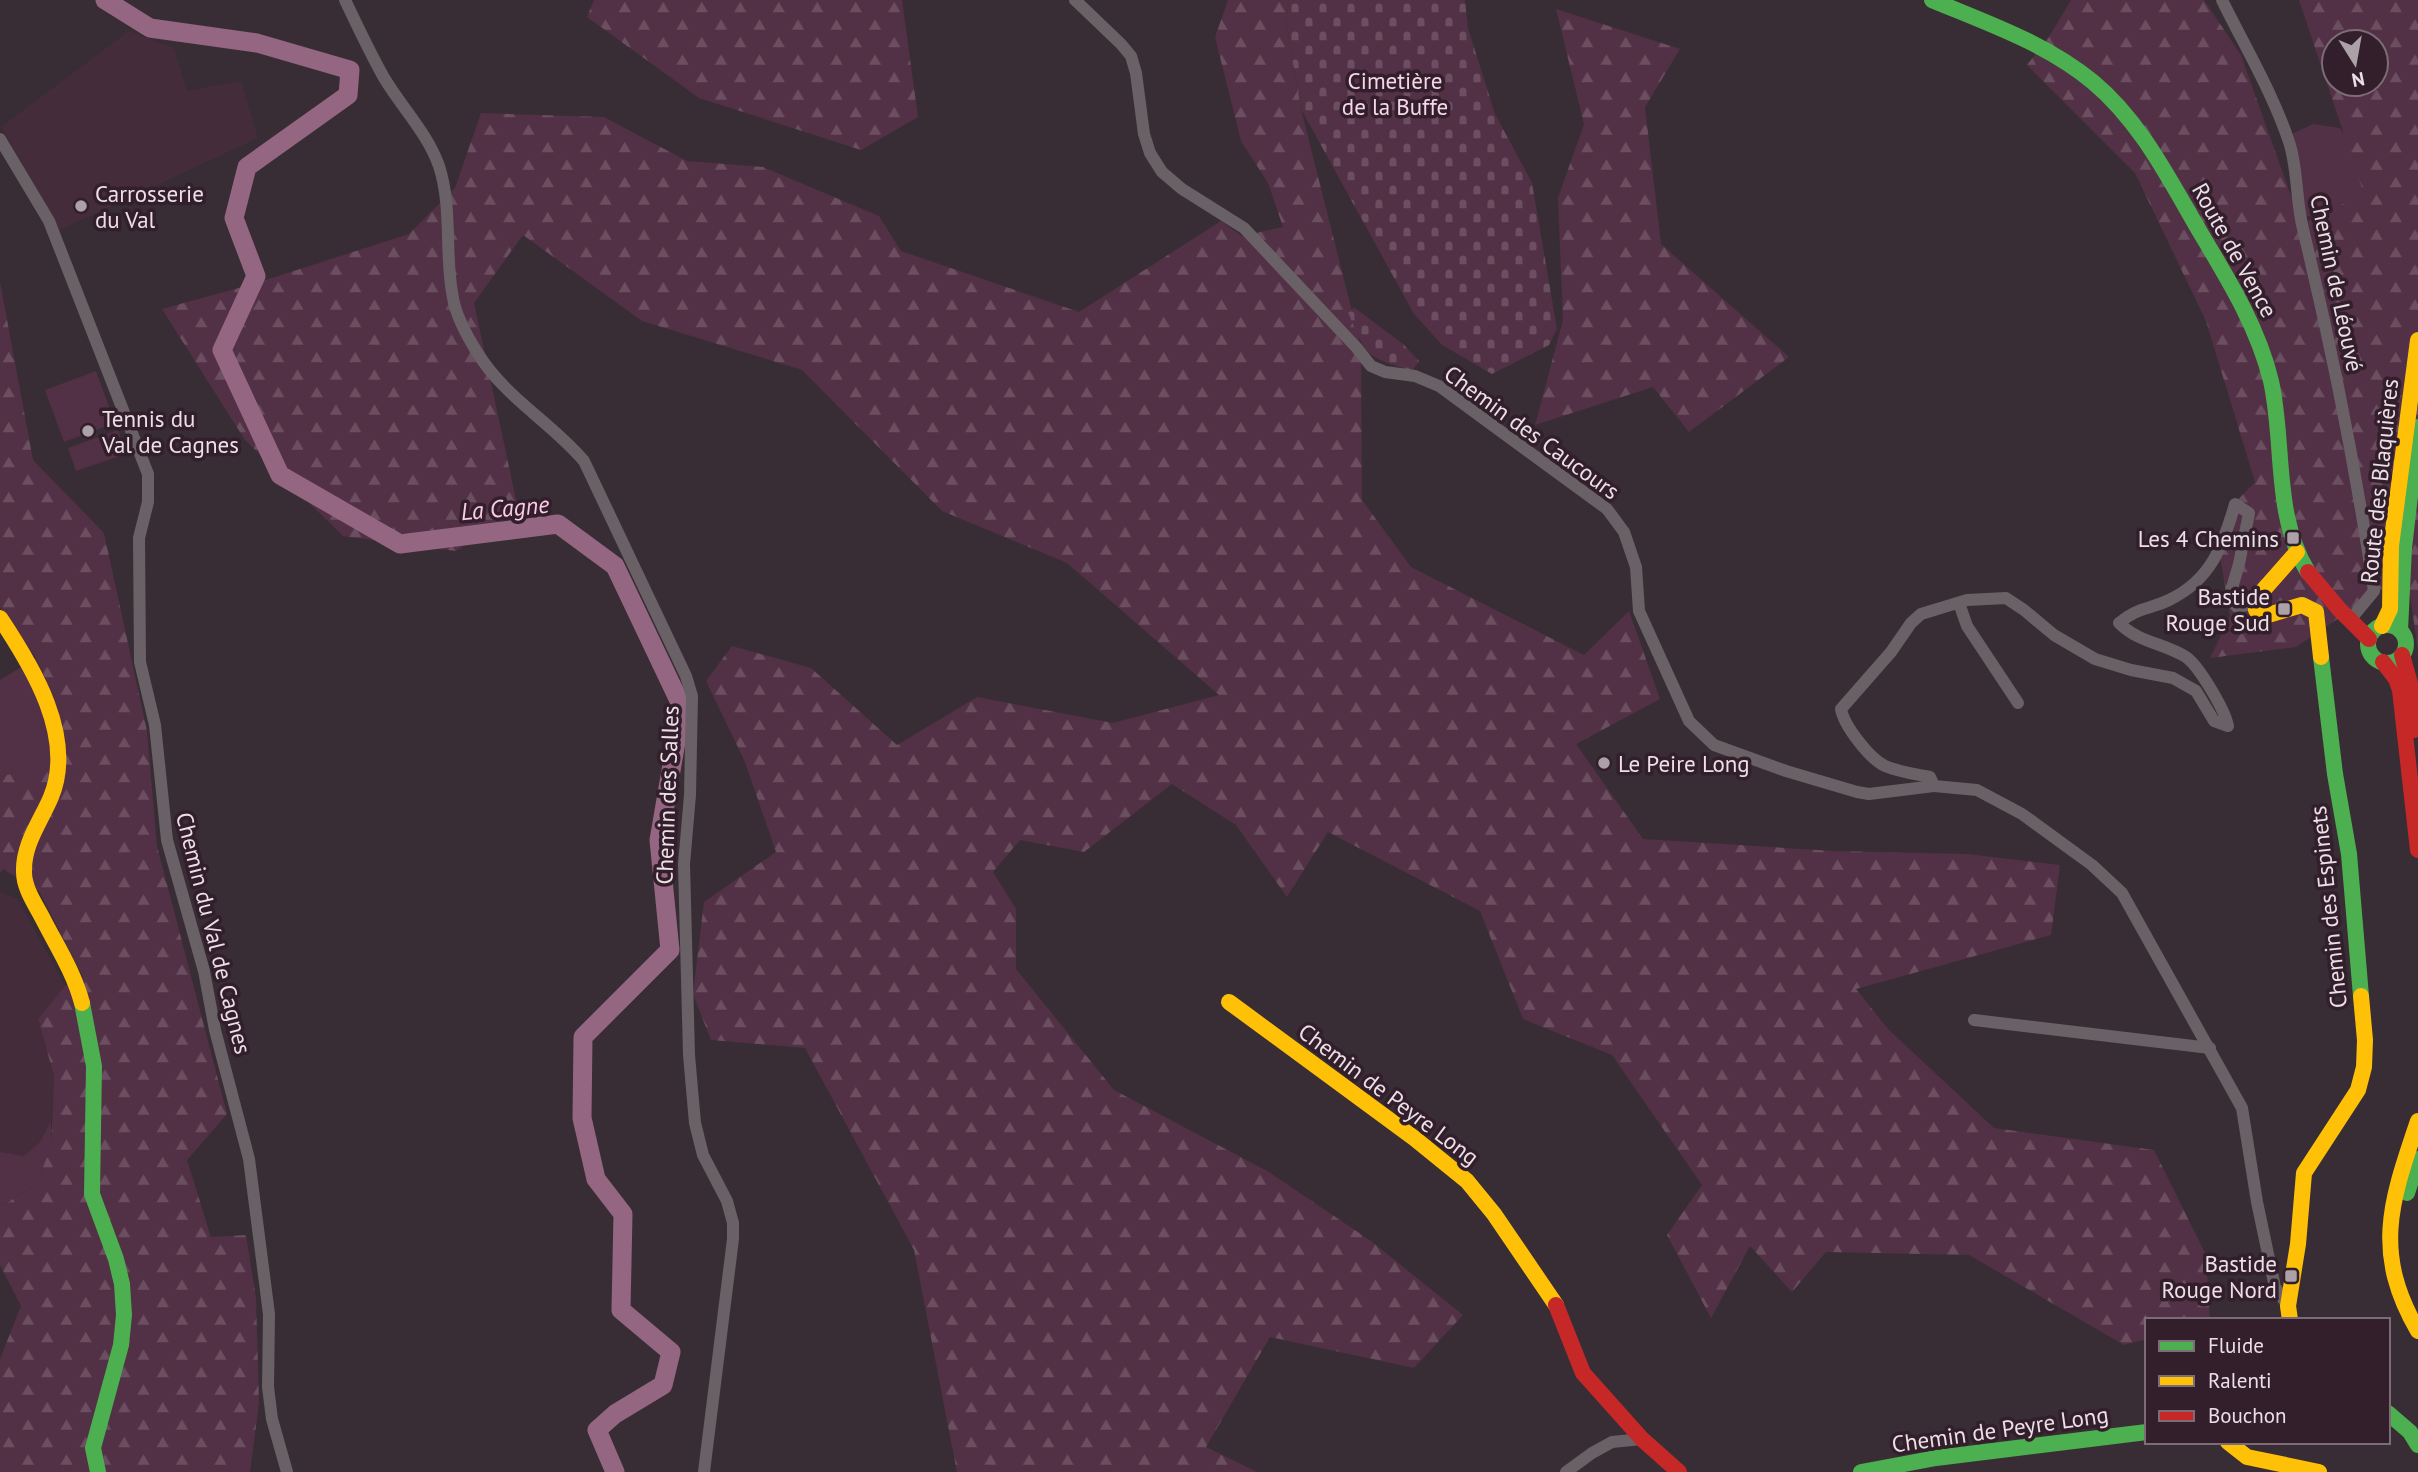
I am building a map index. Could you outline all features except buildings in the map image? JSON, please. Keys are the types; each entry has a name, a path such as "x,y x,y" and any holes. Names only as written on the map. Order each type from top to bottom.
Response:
{"street":[{"name":"Chemin des Salles","path":"345,0 384,77 424,136 438,166 448,215 453,298 458,315 477,353 500,382 584,461 686,676 692,696 690,795 684,864 689,1055 697,1133 702,1155 727,1201 733,1223 704,1472"},
{"name":"Chemin des Caucours","path":"1075,0 1131,56 1136,73 1143,134 1150,153 1163,172 1182,189 1244,228 1371,366 1385,372 1415,376 1439,386 1607,509 1624,532 1636,567 1639,611 1684,711 1689,721 1714,745 1786,771 1857,792 1869,794 1934,786"},
{"name":"Route de Vence","path":"1932,0 2017,36 2073,67 2111,98 2147,143 2227,278 2258,338 2272,384 2284,497 2297,552 2314,580 2352,622"},
{"name":"Chemin de Léouvé","path":"2222,0 2276,111 2290,147 2302,225 2359,488 2374,591 2352,622"},
{"name":"Chemin du Val de Cagnes","path":"0,139 50,221 148,474 148,502 139,538 140,662 155,725 167,840 204,971 215,1030 249,1159 269,1314 268,1387 272,1419 287,1472"},
{"name":"Route des Blaquières","path":"2375,631 2390,609 2391,546 2418,340"},
{"name":"Route des Blaquières","path":"2400,630 2404,548 2418,427"},
{"path":"2256,610 2252,604 2237,607 2229,598 2249,513 2235,504 2226,536 2214,561 2191,587 2168,601 2132,612 2119,623 2131,634 2188,658 2226,713 2228,726 2214,721 2196,691 2173,678 2131,670 2095,659 2053,635 2006,598 1959,603 1922,614 1841,709 1843,718 1859,742 1880,763 1930,777 1934,786 1977,790 2022,814 2092,865 2122,893 2242,1108 2257,1202 2275,1287 2289,1313"},
{"path":"2256,610 2259,595 2297,552"},
{"path":"1959,603 1967,626 2018,703"},
{"name":"Chemin des Espinets","path":"2256,610 2259,614 2268,615 2302,605 2316,611 2335,774 2349,854 2365,1040 2364,1067 2358,1090 2304,1173 2289,1313"},
{"path":"0,618 39,677 52,717 57,779 24,852 23,878 76,981 82,1004 94,1066 92,1194 116,1259 122,1284 124,1315 121,1345 93,1448 98,1472"},
{"path":"2352,622 2375,631 2395,626 2406,642 2402,655 2414,697 2414,730 2418,757"},
{"path":"2375,631 2368,645 2373,656 2383,662 2396,679 2400,691 2418,850"},
{"path":"2383,662 2394,661 2402,655"},
{"name":"Chemin de Peyre Long","path":"1228,1002 1414,1138 1467,1181 1494,1214 1553,1298 1583,1373 1642,1439 1679,1472"},
{"path":"1974,1020 2210,1048"},
{"path":"2418,1121 2393,1195 2391,1220 2394,1272 2403,1303 2418,1331"},
{"path":"2418,1159 2406,1195 2403,1242 2412,1293 2418,1306"},
{"path":"2390,1415 2410,1432 2418,1445"},
{"name":"Chemin de Peyre Long","path":"1861,1472 1936,1458 2145,1432"},
{"path":"1566,1472 1612,1442 1642,1439"},
{"path":"2231,1444 2247,1457 2319,1472"}],"shaded area":[{"path":"129,31 174,48 187,91 241,81 258,138 60,230 1,127"},
{"path":"0,892 17,898 65,986 38,1019 54,1076 51,1121 40,1142 24,1156 0,1152"}],"green space":[{"path":"594,0 902,0 918,117 861,150 699,98 587,17"},
{"path":"1228,0 1289,0 1286,22 1301,109 1361,347 1362,500 1411,567 1584,655 1629,611 1660,699 1576,744 1643,839 1834,851 1968,854 2060,865 2051,935 1856,989 1888,1029 1994,1128 2154,1150 2206,1255 2210,1318 2145,1318 2145,1340 2124,1345 1969,1255 1826,1252 1792,1292 1750,1246 1711,1318 1667,1235 1702,1185 1612,1055 1523,1019 1480,911 1328,832 1287,897 1236,825 1172,784 1084,852 1020,840 993,872 1016,909 1016,969 1114,1090 1269,1172 1371,1241 1463,1315 1414,1368 1270,1337 1206,1447 1257,1472 957,1472 914,1250 805,1048 711,1040 693,994 704,902 776,852 745,762 706,681 732,646 811,668 897,745 977,697 1113,723 1219,695 1067,563 942,511 802,370 642,321 523,235 474,303 518,509 456,551 343,536 245,440 162,309 253,284 409,234 455,188 481,113 604,117 687,161 763,167 879,216 901,251 1079,312 1221,221 1242,236 1283,227 1268,183 1241,141 1215,37"},
{"name":"Cimetière de la Buffe","path":"1289,0 1465,0 1468,28 1495,114 1532,183 1557,329 1549,345 1492,374 1442,345 1414,314 1301,109 1286,22"},
{"path":"2071,0 2204,0 2241,55 2301,224 2364,194 2332,98 2390,98 2390,28 2320,28 2320,63 2299,0 2418,0 2418,652 2407,572 2296,647 2210,658 2230,616 2217,538 2227,511 2255,482 2206,321 2135,173 2027,65 2052,32"},
{"path":"1556,9 1680,49 1645,107 1661,244 1789,357 1689,432 1653,387 1535,425 1563,320 1558,198 1584,124"},
{"path":"2313,124 2340,128 2364,166 2373,199 2337,216 2297,216 2283,138"},
{"path":"0,282 33,460 104,533 147,731 157,846 227,1114 187,1160 211,1237 246,1235 256,1298 259,1403 250,1472 0,1472 0,1359 21,1306 0,1265 0,1204 7,1203 36,1184 51,1147 54,1076 38,1019 65,986 83,977 39,891 3,869 0,873 0,777 66,758 59,708 36,658 0,607"},
{"path":"1355,308 1403,344 1419,361 1412,371 1375,357 1363,346 1347,310"},
{"path":"96,371 115,423 64,442 45,390"},
{"path":"118,430 126,454 76,471 68,448"},
{"path":"36,658 59,708 66,759 0,777 0,680"},
{"path":"51,1121 51,1147 36,1184 7,1203 0,1204 0,1152 24,1156 40,1142"}],"waterway":[{"name":"La Cagne","path":"105,0 150,28 257,43 350,70 348,95 247,167 234,218 256,276 222,350 280,475 400,544 558,524 615,566 682,707 659,840 670,950 583,1037 582,1118 596,1179 623,1214 621,1310 671,1352 663,1385 615,1414 597,1430 615,1472"}],"traffic: fast":[{"path":"1932,0 2016,35 2075,68 2126,115 2153,152 2231,286 2258,342 2271,381 2289,527 2308,572"},
{"path":"2400,630 2404,548 2418,427"},
{"path":"2387,625 2400,631 2406,644 2400,657 2387,663 2374,657 2368,644 2374,631 2387,625"},
{"path":"2321,657 2335,774 2349,854 2361,996"},
{"path":"82,1003 94,1066 92,1194 116,1259 122,1284 124,1315 121,1345 93,1448 98,1472"},
{"path":"2407,1193 2418,1159"},
{"path":"2390,1415 2410,1432 2418,1445"},
{"path":"1861,1472 1936,1458 2145,1432"}],"traffic: slow":[{"path":"2382,626 2390,609 2391,546 2418,340"},
{"path":"2297,552 2259,595 2256,610 2259,614 2268,615 2302,605 2316,612 2321,657"},
{"path":"0,618 37,680 47,703 58,750 57,774 51,797 26,852 26,885 70,971 82,1003"},
{"path":"2290,1318 2288,1306 2298,1244 2304,1173 2358,1090 2364,1067 2365,1040 2361,996"},
{"path":"1229,1002 1414,1138 1467,1181 1494,1214 1556,1305"},
{"path":"2418,1121 2400,1176 2391,1226 2395,1276 2404,1303 2418,1331"},
{"path":"2231,1444 2247,1457 2319,1472"}],"traffic: jam":[{"path":"2308,572 2369,639"},
{"path":"2402,655 2414,697 2414,730"},
{"path":"2383,662 2396,679 2400,690 2418,850"},
{"path":"1556,1305 1583,1373 1642,1439 1679,1472"}],"place":[{"name":"Carrosserie du Val","path":"81,206"},
{"name":"Tennis du Val de Cagnes","path":"88,431"},
{"name":"Les 4 Chemins","path":"2293,538"},
{"name":"Bastide Rouge Sud","path":"2284,609"},
{"name":"Le Peire Long","path":"1604,763"},
{"name":"Bastide Rouge Nord","path":"2291,1276"}]}
